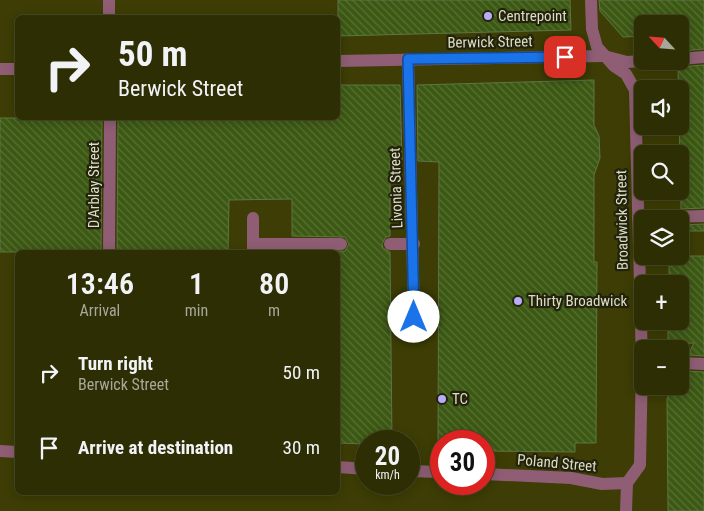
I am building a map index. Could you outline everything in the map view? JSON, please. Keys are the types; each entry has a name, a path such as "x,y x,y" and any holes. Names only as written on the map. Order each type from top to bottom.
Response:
{"street":[{"path":"109,0 109,15"},
{"name":"Broadwick Street","path":"591,0 592,29 597,47 614,66 626,74 635,90 638,210"},
{"name":"Berwick Street","path":"340,61 604,56 627,62 634,62"},
{"path":"689,58 704,57"},
{"name":"Livonia Street","path":"408,59 414,244 414,317"},
{"path":"0,69 15,69"},
{"name":"D'Arblay Street","path":"110,120 110,250"},
{"path":"689,216 704,216"},
{"path":"253,218 253,248 341,244"},
{"path":"390,244 414,244"},
{"name":"Broadwick Street","path":"639,265 641,340"},
{"path":"689,364 704,364"},
{"name":"Broadwick Street","path":"627,483 640,465 641,395"},
{"path":"0,451 15,452"},
{"path":"340,467 355,468"},
{"name":"Poland Street","path":"495,475 571,478 602,484 627,483"},
{"path":"626,511 627,483"}],"building":[{"path":"338,0 570,0 571,30 340,36 340,15 338,15"},
{"path":"599,0 704,0 704,49 689,50 689,15 634,15 634,36 623,37 600,11"},
{"path":"704,65 704,208 681,209 681,200 689,200 689,145 680,145 679,135 689,135 689,80 678,80 678,70 689,70 689,66"},
{"name":"Thirty Broadwick","path":"594,80 594,125 599,136 600,158 594,175 594,262 597,262 596,443 575,443 575,452 495,451 495,430 438,430 439,162 418,161 417,85"},
{"path":"340,85 400,85 402,160 390,160 390,236 386,237 382,244 383,248 390,252 392,430 355,430 355,444 340,443 340,251 345,251 349,244 345,237 292,236 292,199 229,200 228,250 117,250 118,120 340,120"},
{"path":"0,118 15,118 15,120 102,120 101,250 15,250 15,252 0,252"},
{"path":"704,224 704,231 689,231 689,225"},
{"path":"689,256 704,256 704,356 689,355 694,343 689,343 689,340 668,340 668,330 689,330 689,275 669,275 669,265 689,265"},
{"path":"689,371 704,372 704,511 668,511 667,399 669,395 689,395"}],"place":[{"name":"Centrepoint","path":"488,16"},
{"name":"Thirty Broadwick","path":"518,301"},
{"name":"TC","path":"442,399"}],"route":[{"path":"414,317 414,244 408,59 565,57"}]}
